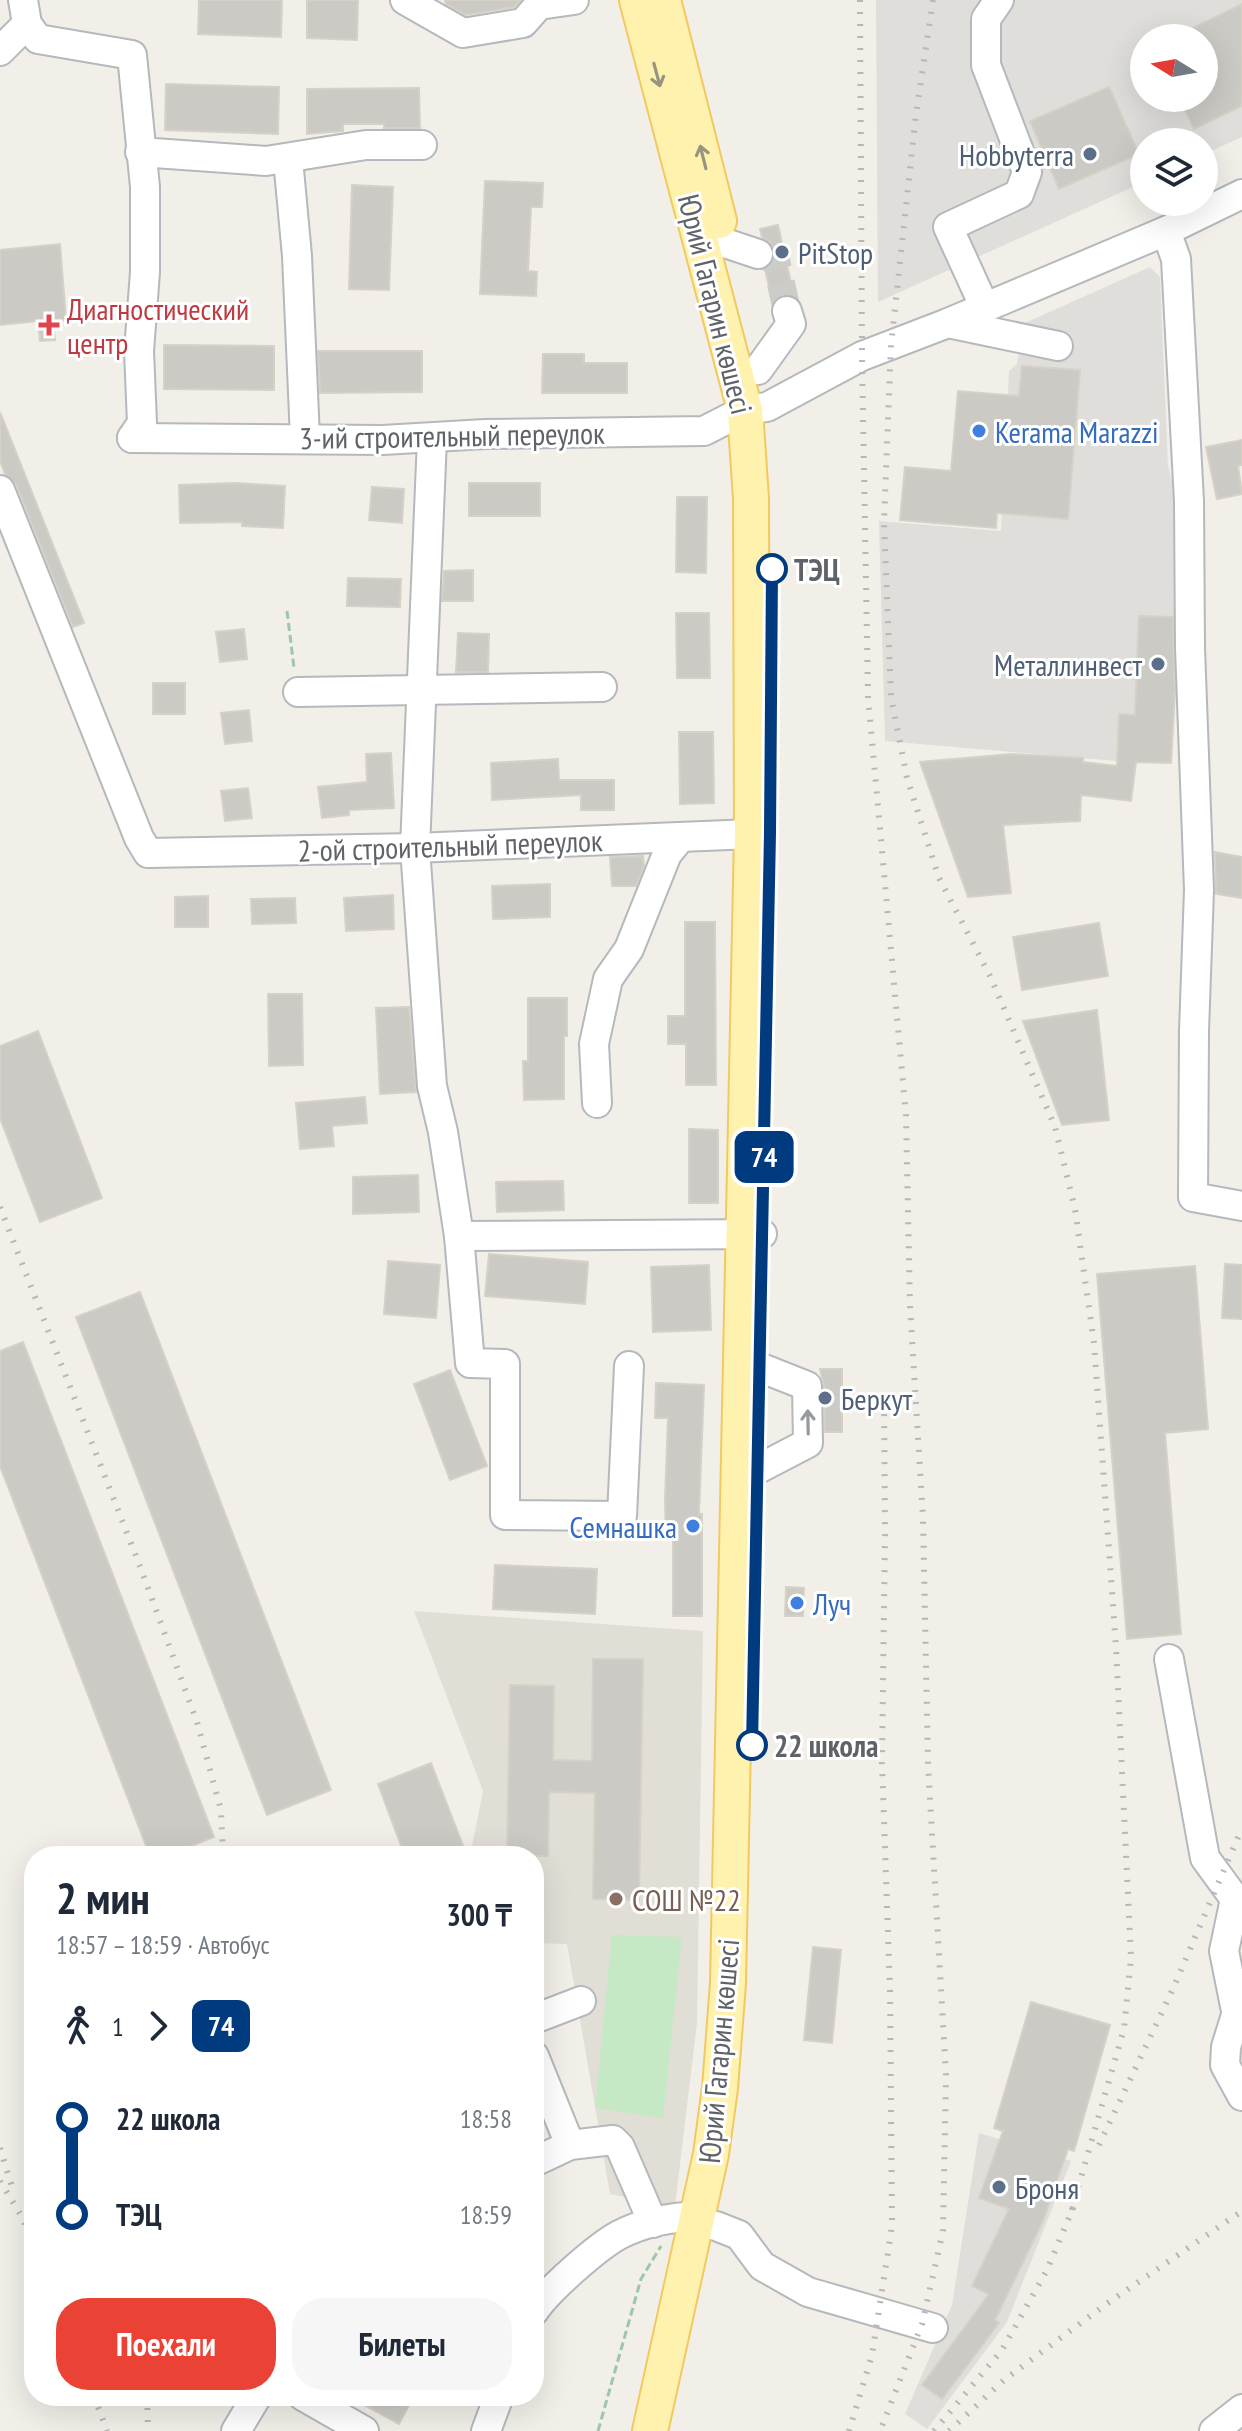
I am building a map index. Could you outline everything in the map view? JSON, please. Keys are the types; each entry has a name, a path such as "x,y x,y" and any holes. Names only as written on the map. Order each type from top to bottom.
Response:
{"main road":[{"name":"Юрий Гагарин көшесі","path":"637,0 756,408 772,494 770,833 752,1234 728,1983 720,2088 711,2154 686,2221 650,2431"},
{"name":"Юрий Гагарин көшесі","path":"663,0 758,370 751,499 752,1234 759,1367 746,2023 740,2091 686,2221 670,2431"}],"street":[{"path":"405,0 463,33 523,23 539,5 574,0"},
{"path":"985,308 948,227 1019,194 1027,172 986,65 986,19 999,0"},
{"path":"0,51 25,12"},
{"path":"25,12 38,39 132,55 140,152 266,161 366,145 422,145"},
{"name":"3-ий строительный переулок","path":"140,152 145,187 145,272 139,351 142,423 132,438 432,438 485,434 704,431 862,356 1166,231 1242,194"},
{"path":"288,159 297,256 305,438"},
{"path":"1166,231 1176,259 1189,501 1190,648 1199,890 1193,1197 1242,1206"},
{"path":"725,243 758,254"},
{"path":"758,370 791,324 787,311"},
{"path":"948,323 1058,346"},
{"path":"432,438 415,848 432,1086 443,1132 459,1236 470,1363 505,1364 505,1515 622,1516 629,1366"},
{"name":"2-ой строительный переулок","path":"0,490 139,838 148,853 415,848 752,834"},
{"path":"298,692 602,687"},
{"path":"597,1103 594,1044 608,979 629,949 667,854 681,837"},
{"path":"459,1236 752,1234"},
{"path":"758,1469 808,1443 807,1386 759,1367"},
{"path":"1169,1659 1205,1858 1235,1899 1224,1951 1239,2004 1226,2047 1225,2065 1242,2096"},
{"path":"544,2015 581,2001"},
{"path":"544,2081 570,2145"},
{"path":"544,2157 570,2145 613,2140 686,2221"},
{"path":"544,2288 618,2236 686,2221 739,2235 762,2266 808,2292 933,2328"},
{"path":"236,2431 251,2406"},
{"path":"320,2406 364,2431"},
{"path":"486,2431 495,2406"},
{"path":"1214,2431 1242,2409"}],"path":[{"path":"287,611 298,692"},
{"path":"598,2431 641,2279 686,2221"}],"shaded area":[{"path":"876,0 1242,0 1242,137 1218,148 1218,128 1130,128 1130,188 878,302"},
{"name":"Металлинвест","path":"1150,267 1160,277 1168,466 1183,523 1171,763 885,741 879,521 1001,531 1009,371 1017,364 1025,323"},
{"name":"СОШ №22","path":"414,1611 703,1631 697,2023 675,2206 610,2194 567,1944 544,1943 544,1846 472,1846 483,1791"},
{"path":"979,2133 1071,2161 1007,2322 927,2429 905,2414 952,2305"}],"green space":[{"path":"612,1935 682,1937 663,2118 595,2108"}],"building":[{"path":"199,0 282,0 281,37 198,34"},
{"path":"307,0 358,0 357,40 307,38"},
{"path":"445,0 521,0 514,7 466,15 446,4"},
{"path":"1242,4 1242,106 1194,128 1186,112 1218,112 1218,24 1201,24"},
{"path":"166,84 279,87 278,134 165,130"},
{"path":"1109,87 1130,134 1130,158 1059,189 1030,121"},
{"path":"419,88 420,128 343,124 343,131 307,134 307,89"},
{"path":"485,181 543,183 542,207 531,207 528,271 537,272 536,296 480,294"},
{"path":"352,185 393,187 389,290 349,289"},
{"path":"778,225 794,296 781,295 773,303 765,269 774,260 775,251 770,242 762,237 760,229"},
{"path":"60,244 66,320 53,321 55,340 40,341 38,321 0,325 0,250"},
{"path":"164,345 274,346 274,390 164,389"},
{"path":"318,351 422,351 422,392 320,393"},
{"path":"543,354 584,354 584,363 627,363 627,393 542,393"},
{"path":"1022,366 1080,370 1068,519 997,513 996,528 900,520 905,467 951,471 958,391 1019,396"},
{"path":"0,412 84,623 73,627 16,484 5,474 0,461"},
{"path":"1242,440 1242,465 1238,466 1242,494 1217,499 1206,447"},
{"path":"235,483 285,486 283,528 242,526 242,522 180,523 179,485"},
{"path":"469,483 540,483 540,516 469,516"},
{"path":"372,487 404,489 402,523 369,520"},
{"path":"677,497 707,497 706,573 676,572"},
{"path":"473,570 473,601 442,601 444,571"},
{"path":"348,578 401,579 400,607 347,606"},
{"path":"676,613 709,613 710,678 677,678"},
{"path":"1139,616 1173,617 1175,691 1171,763 1136,762 1131,801 1081,795 1080,821 1003,825 1011,893 968,897 920,762 1012,754 1083,758 1083,762 1117,766 1119,714 1135,715"},
{"path":"244,629 247,659 220,662 216,632"},
{"path":"458,633 489,634 488,672 456,672"},
{"path":"153,683 185,683 185,714 153,714"},
{"path":"249,710 252,741 225,744 221,713"},
{"path":"679,732 713,732 714,803 680,804"},
{"path":"391,753 394,808 349,810 349,815 322,818 318,787 367,782 366,754"},
{"path":"558,759 559,780 614,780 614,810 581,810 581,795 492,800 491,763"},
{"path":"248,788 252,818 225,821 221,791"},
{"path":"1215,852 1242,857 1242,898 1216,894"},
{"path":"643,856 644,866 636,886 612,886 610,857"},
{"path":"550,884 550,917 493,919 492,886"},
{"path":"393,895 394,929 346,931 344,898"},
{"path":"208,896 208,927 175,927 175,897"},
{"path":"295,898 296,923 252,924 251,899"},
{"path":"685,922 715,922 716,1085 686,1085 686,1044 668,1044 668,1016 685,1016"},
{"path":"1099,923 1108,976 1022,990 1013,937"},
{"path":"268,994 302,994 303,1065 269,1066"},
{"path":"528,998 567,998 564,1099 524,1100 523,1061 528,1061"},
{"path":"409,1007 416,1092 380,1094 376,1008"},
{"path":"1097,1010 1109,1120 1062,1125 1023,1021"},
{"path":"38,1031 102,1198 40,1222 0,1118 0,1046"},
{"path":"365,1097 367,1123 332,1126 334,1146 300,1149 296,1103"},
{"path":"689,1129 718,1130 718,1203 689,1203"},
{"path":"418,1175 419,1212 353,1214 353,1177"},
{"path":"563,1181 564,1210 497,1212 496,1182"},
{"path":"489,1254 588,1262 585,1304 485,1296"},
{"path":"388,1261 440,1265 436,1318 384,1314"},
{"path":"1225,1264 1242,1265 1242,1319 1222,1318"},
{"path":"709,1265 711,1330 653,1332 651,1267"},
{"path":"1195,1266 1208,1429 1165,1433 1181,1634 1127,1639 1097,1274"},
{"path":"140,1292 331,1790 267,1815 76,1317"},
{"path":"23,1342 214,1837 191,1846 146,1846 0,1466 0,1351"},
{"path":"820,1369 842,1369 842,1432 825,1432 824,1386"},
{"path":"450,1370 487,1466 450,1480 414,1384"},
{"path":"656,1383 704,1385 699,1514 702,1514 702,1616 673,1616 673,1539 666,1539 665,1500 668,1418 655,1418"},
{"path":"495,1565 597,1569 595,1614 493,1609"},
{"path":"786,1587 804,1588 803,1616 785,1616"},
{"path":"593,1659 643,1659 639,1900 593,1899 595,1793 549,1792 548,1856 544,1856 544,1846 507,1846 510,1685 554,1686 553,1760 592,1761"},
{"path":"431,1763 463,1846 401,1846 378,1784"},
{"path":"813,1947 841,1950 832,2043 804,2040"},
{"path":"1031,2002 1110,2025 1074,2151 1068,2149 1043,2221 995,2320 999,2323 942,2399 922,2385 989,2294 972,2286 1009,2209 979,2198 1003,2131 994,2128"},
{"path":"366,2406 409,2406 399,2424"}],"tunnel":[{"path":"758,254 776,260 787,311"}],"railway":[{"path":"860,0 868,696 906,1116 910,1306 923,1518 928,1764 946,2075 943,2231 922,2324 880,2431"},
{"path":"933,0 916,114 891,345 884,522 891,697 907,778 939,878 990,976 1055,1127 1075,1209 1094,1343 1116,1647 1131,1957 1124,2029 1071,2212"},
{"path":"0,1207 197,1722 221,1810 223,1846"},
{"path":"849,2431 872,2355 892,2226 890,1990 882,1763 884,1394"},
{"path":"1099,2145 1172,1991 1242,1828"},
{"path":"0,2148 13,2190"},
{"path":"0,2181 24,2222"},
{"path":"934,2431 1002,2350 1047,2270 1076,2201"},
{"path":"949,2431 1004,2380 1105,2305 1242,2211"},
{"path":"98,2406 107,2431"},
{"path":"147,2406 148,2431"}],"bus line":[{"name":"74","path":"752,1745 770,833 772,569"}],"place":[{"name":"Hobbyterra","path":"1090,154"},
{"name":"PitStop","path":"782,252"},
{"name":"Диагностический центр","path":"49,325"},
{"name":"Kerama Marazzi","path":"979,431"},
{"name":"ТЭЦ","path":"772,569"},
{"name":"Металлинвест","path":"1158,664"},
{"name":"Беркут","path":"825,1398"},
{"name":"Семнашка","path":"693,1526"},
{"name":"Луч","path":"797,1603"},
{"name":"22 школа","path":"752,1745"},
{"name":"СОШ №22","path":"616,1899"},
{"name":"Броня","path":"999,2187"}]}
